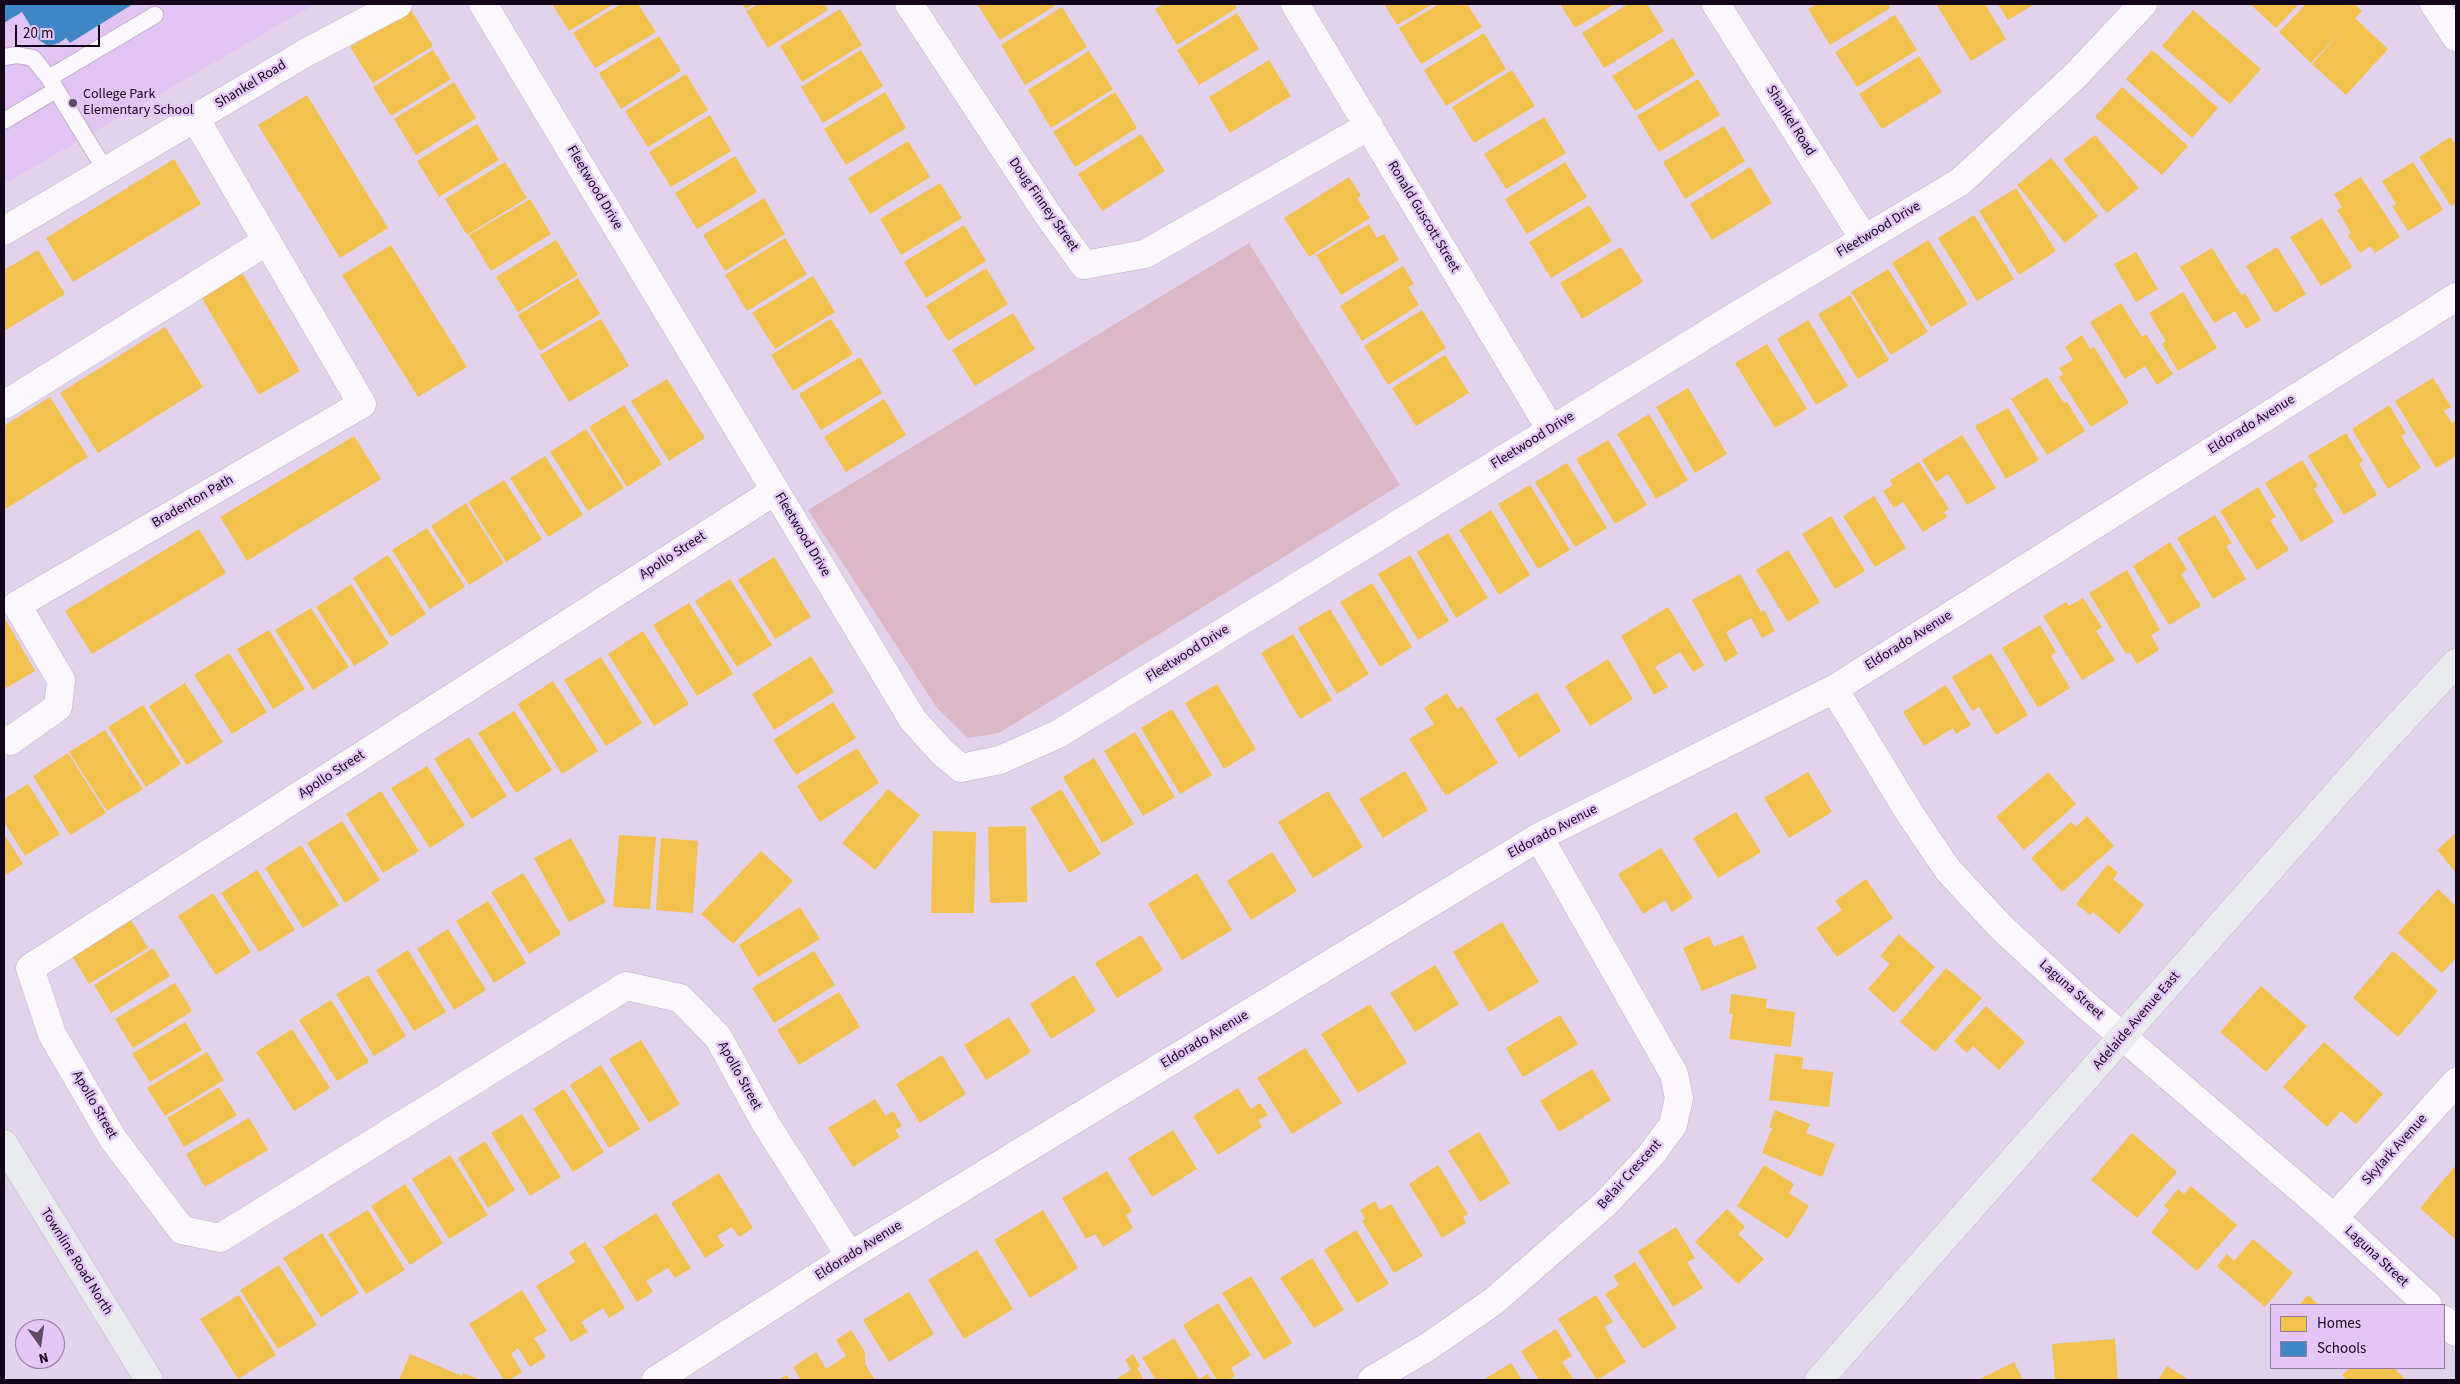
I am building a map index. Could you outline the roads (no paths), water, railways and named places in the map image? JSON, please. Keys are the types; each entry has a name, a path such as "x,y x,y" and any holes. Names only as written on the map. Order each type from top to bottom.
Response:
{"main road":[{"name":"Adelaide Avenue East","path":"1819,1380 2377,748 2456,664"},
{"name":"Townline Road North","path":"4,1144 149,1380"}],"street":[{"name":"Shankel Road","path":"4,231 307,52 398,4"},
{"name":"Fleetwood Drive","path":"483,4 913,720 942,752 961,768 1000,760 1058,734 1551,430 1960,182 2075,76 2142,4"},
{"name":"Doug Finney Street","path":"909,4 1048,215 1084,265 1145,254 1369,126"},
{"name":"Ronald Guscott Street","path":"1295,4 1551,430"},
{"name":"Shankel Road","path":"1716,4 1864,239"},
{"path":"2434,4 2456,37"},
{"name":"Bradenton Path","path":"4,739 10,741 58,707 61,680 17,605 362,404 194,118"},
{"path":"4,405 267,241"},
{"name":"Eldorado Avenue","path":"656,1380 850,1256 1539,837 1834,689 2456,297"},
{"name":"Apollo Street","path":"775,491 30,968 52,1034 109,1131 182,1230 220,1238 626,986 680,998 718,1037 766,1124 850,1256"},
{"name":"Laguna Street","path":"1834,689 1910,814 1948,870 2002,928 2122,1036 2334,1218 2427,1304"},
{"name":"Belair Crescent","path":"1372,1380 1429,1346 1494,1301 1605,1204 1651,1155 1673,1125 1679,1098 1674,1074 1539,837"},
{"name":"Skylark Avenue","path":"2334,1218 2456,1082"},
{"path":"2445,1321 2456,1332"}],"lane":[{"path":"4,121 52,84 155,16"},
{"path":"4,57 17,55 34,58 106,170"}],"place":[{"name":"College Park Elementary School","path":"73,103"}]}
